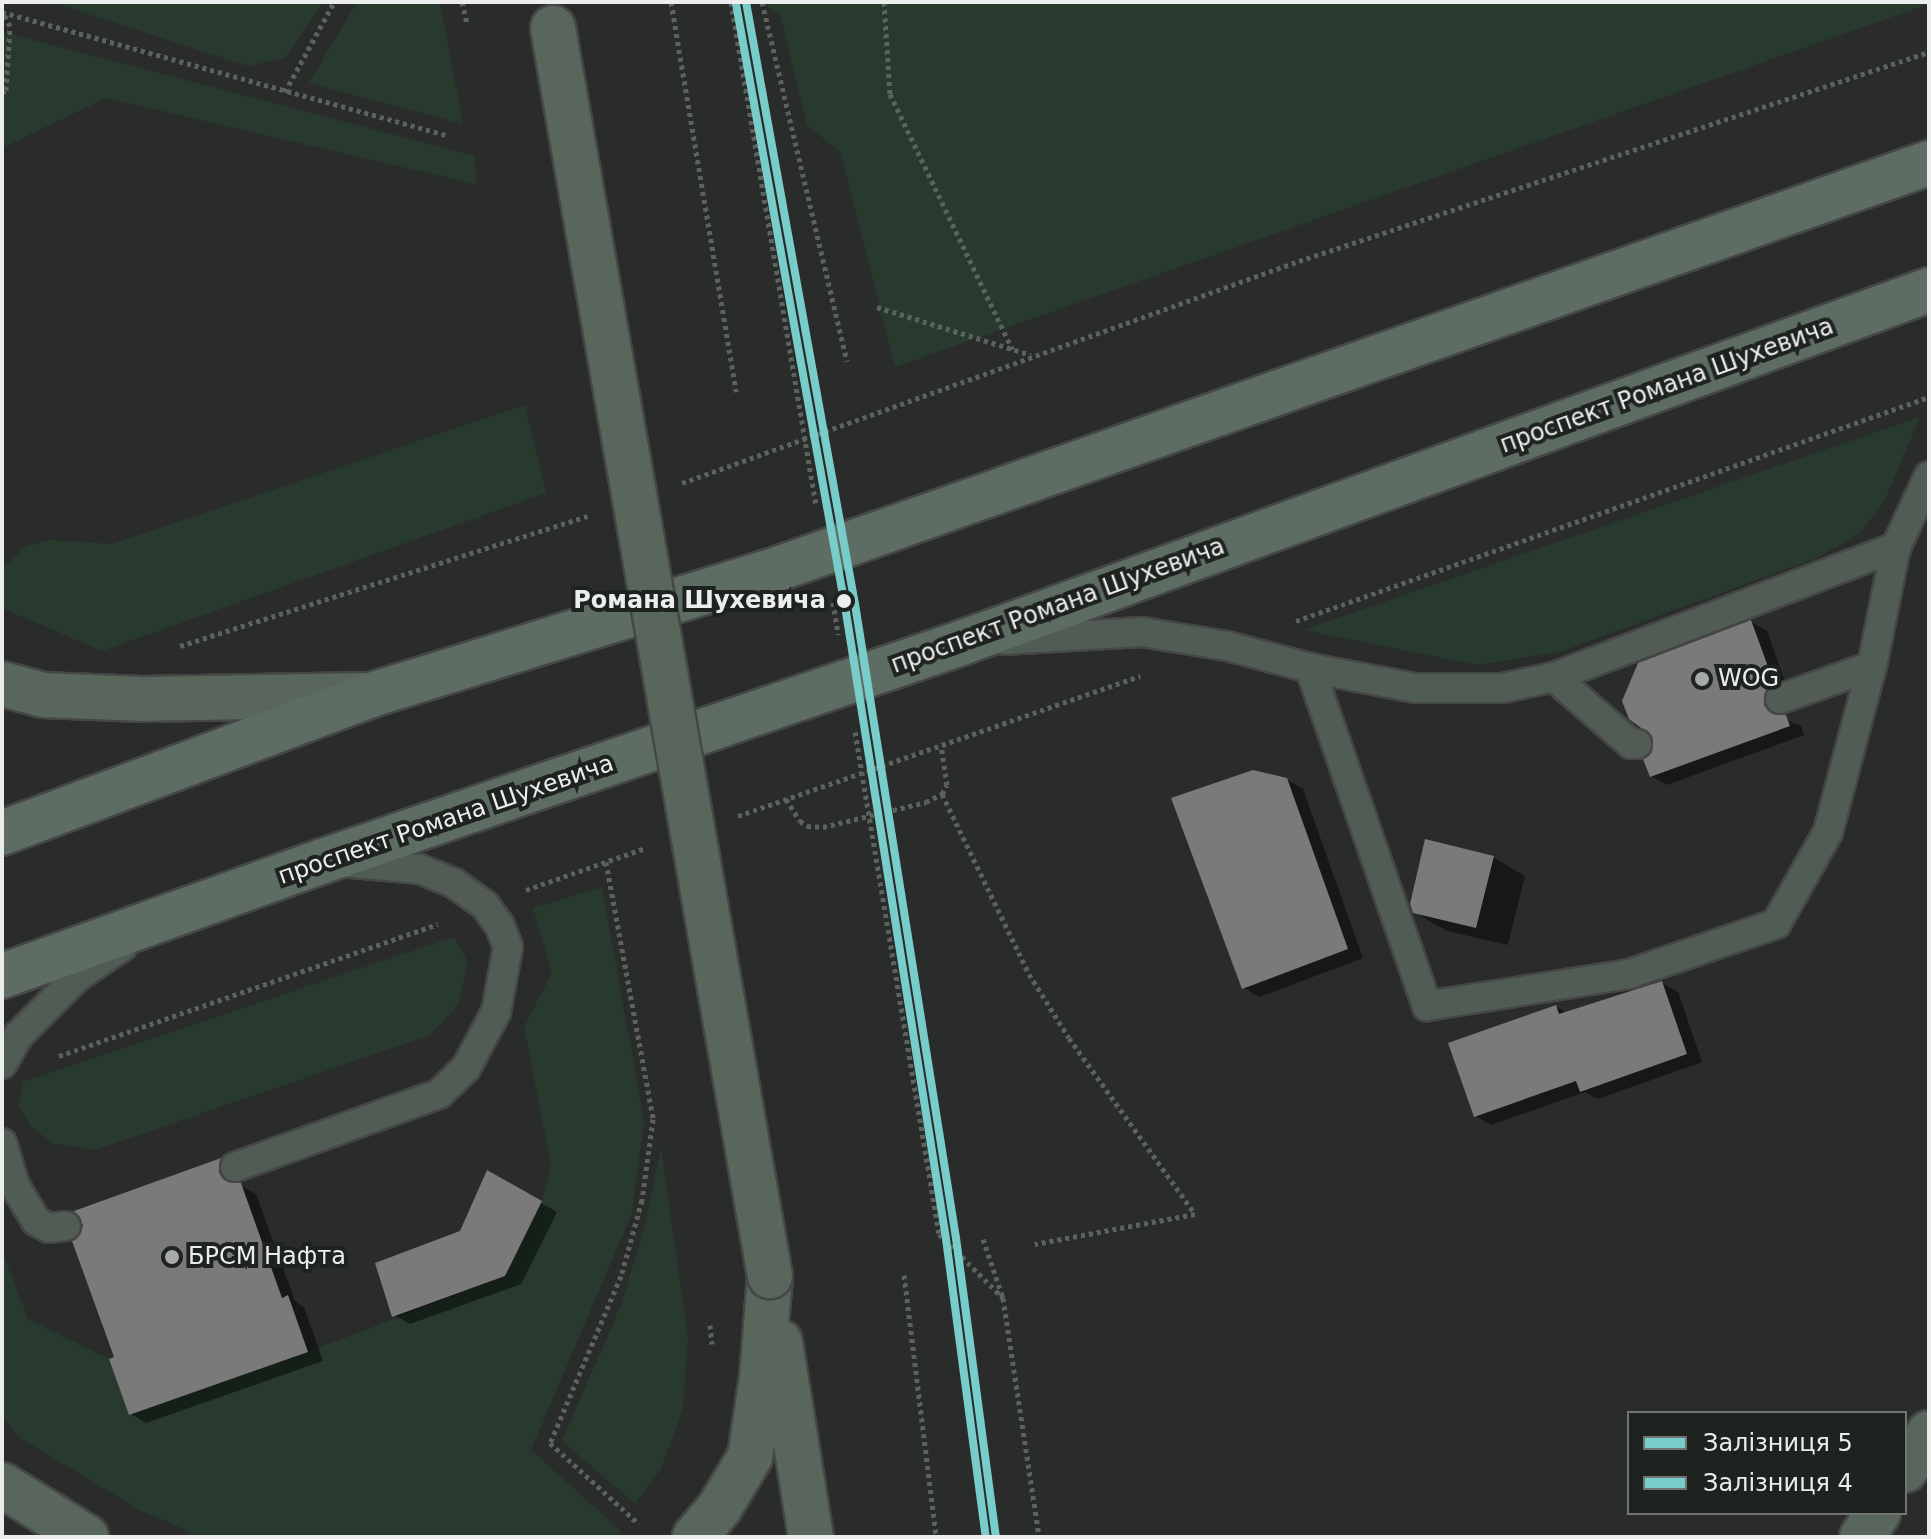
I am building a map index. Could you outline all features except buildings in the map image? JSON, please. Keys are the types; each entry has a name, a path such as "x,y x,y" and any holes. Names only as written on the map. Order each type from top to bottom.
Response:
{"main road":[{"path":"2,833 371,695 766,573 1929,163"},
{"name":"проспект Романа Шухевича","path":"10,981 323,861 961,643 1929,290"}],"street":[{"path":"548,15 770,1276 811,1537"},
{"path":"2,684 43,695 142,699 371,695"},
{"path":"695,1537 720,1507 750,1457 770,1276"},
{"path":"1907,1467 1929,1433"},
{"path":"2,1485 86,1537"},
{"path":"1862,1537 1877,1515"}],"lane":[{"path":"1310,668 1427,1006 1629,974 1776,924 1828,832 1872,666 1896,547 1929,476"},
{"path":"961,643 1142,632 1227,646 1310,668 1415,688 1503,688 1554,677 1896,547"},
{"path":"1780,699 1872,666"},
{"path":"1554,677 1631,744 1637,744"},
{"path":"235,1167 439,1094 466,1068 496,1012 508,947 500,926 485,905 454,883 419,869 323,861"},
{"path":"2,1064 19,1035 77,977 155,923"},
{"path":"2,1143 15,1186 36,1221 49,1228 66,1226"}],"path":[{"path":"285,92 334,2"},
{"path":"462,2 467,23"},
{"path":"671,2 736,392"},
{"path":"762,2 847,361"},
{"path":"884,2 890,94 1012,349"},
{"path":"2,12 447,135"},
{"path":"2,12 10,26 6,90 2,93"},
{"path":"669,487 1299,261 1929,52"},
{"path":"877,307 1031,355"},
{"path":"1227,646 1929,397"},
{"path":"177,647 596,513"},
{"path":"726,820 1143,675"},
{"path":"786,799 794,815 807,826 823,827 926,802 942,794 948,777 941,745"},
{"path":"942,794 1029,974 1069,1038 1195,1214 1035,1244"},
{"path":"46,1060 651,846"},
{"path":"606,862 653,1119 642,1200 621,1276 550,1443 639,1524"},
{"path":"983,1239 1003,1298 1039,1537"},
{"path":"904,1275 936,1537"},
{"path":"710,1325 714,1353"}],"green space":[{"path":"51,2 323,2 285,58 248,66"},
{"path":"357,2 440,2 463,124 309,83"},
{"path":"759,2 1929,4 895,367 841,153 807,125 780,14"},
{"path":"2,32 475,156 476,184 106,98 2,148"},
{"path":"525,405 546,493 102,651 2,608 3,568 26,546 49,540 112,544"},
{"path":"1920,417 1884,502 1860,533 1817,558 1559,652 1477,665 1303,630"},
{"path":"602,887 644,1121 632,1213 531,1450 621,1531 614,1537 202,1537 140,1510 20,1438 2,1417 2,1251 28,1319 109,1359 129,1415 308,1352 505,1276 542,1201 551,1165 524,1027 552,973 533,908"},
{"path":"454,937 468,962 458,1005 430,1035 95,1150 55,1144 31,1127 19,1106 23,1082"},
{"path":"661,1147 688,1338 683,1409 661,1469 635,1504 562,1441 621,1305 646,1222"}],"rail line":[{"name":"5","path":"746,2 855,604 956,1238 996,1537"},
{"name":"4","path":"736,4 845,606 946,1239 986,1537"}],"place":[{"name":"Романа Шухевича","path":"844,601"},
{"name":"WOG","path":"1702,679"},
{"name":"БРСМ Нафта","path":"172,1257"}]}
